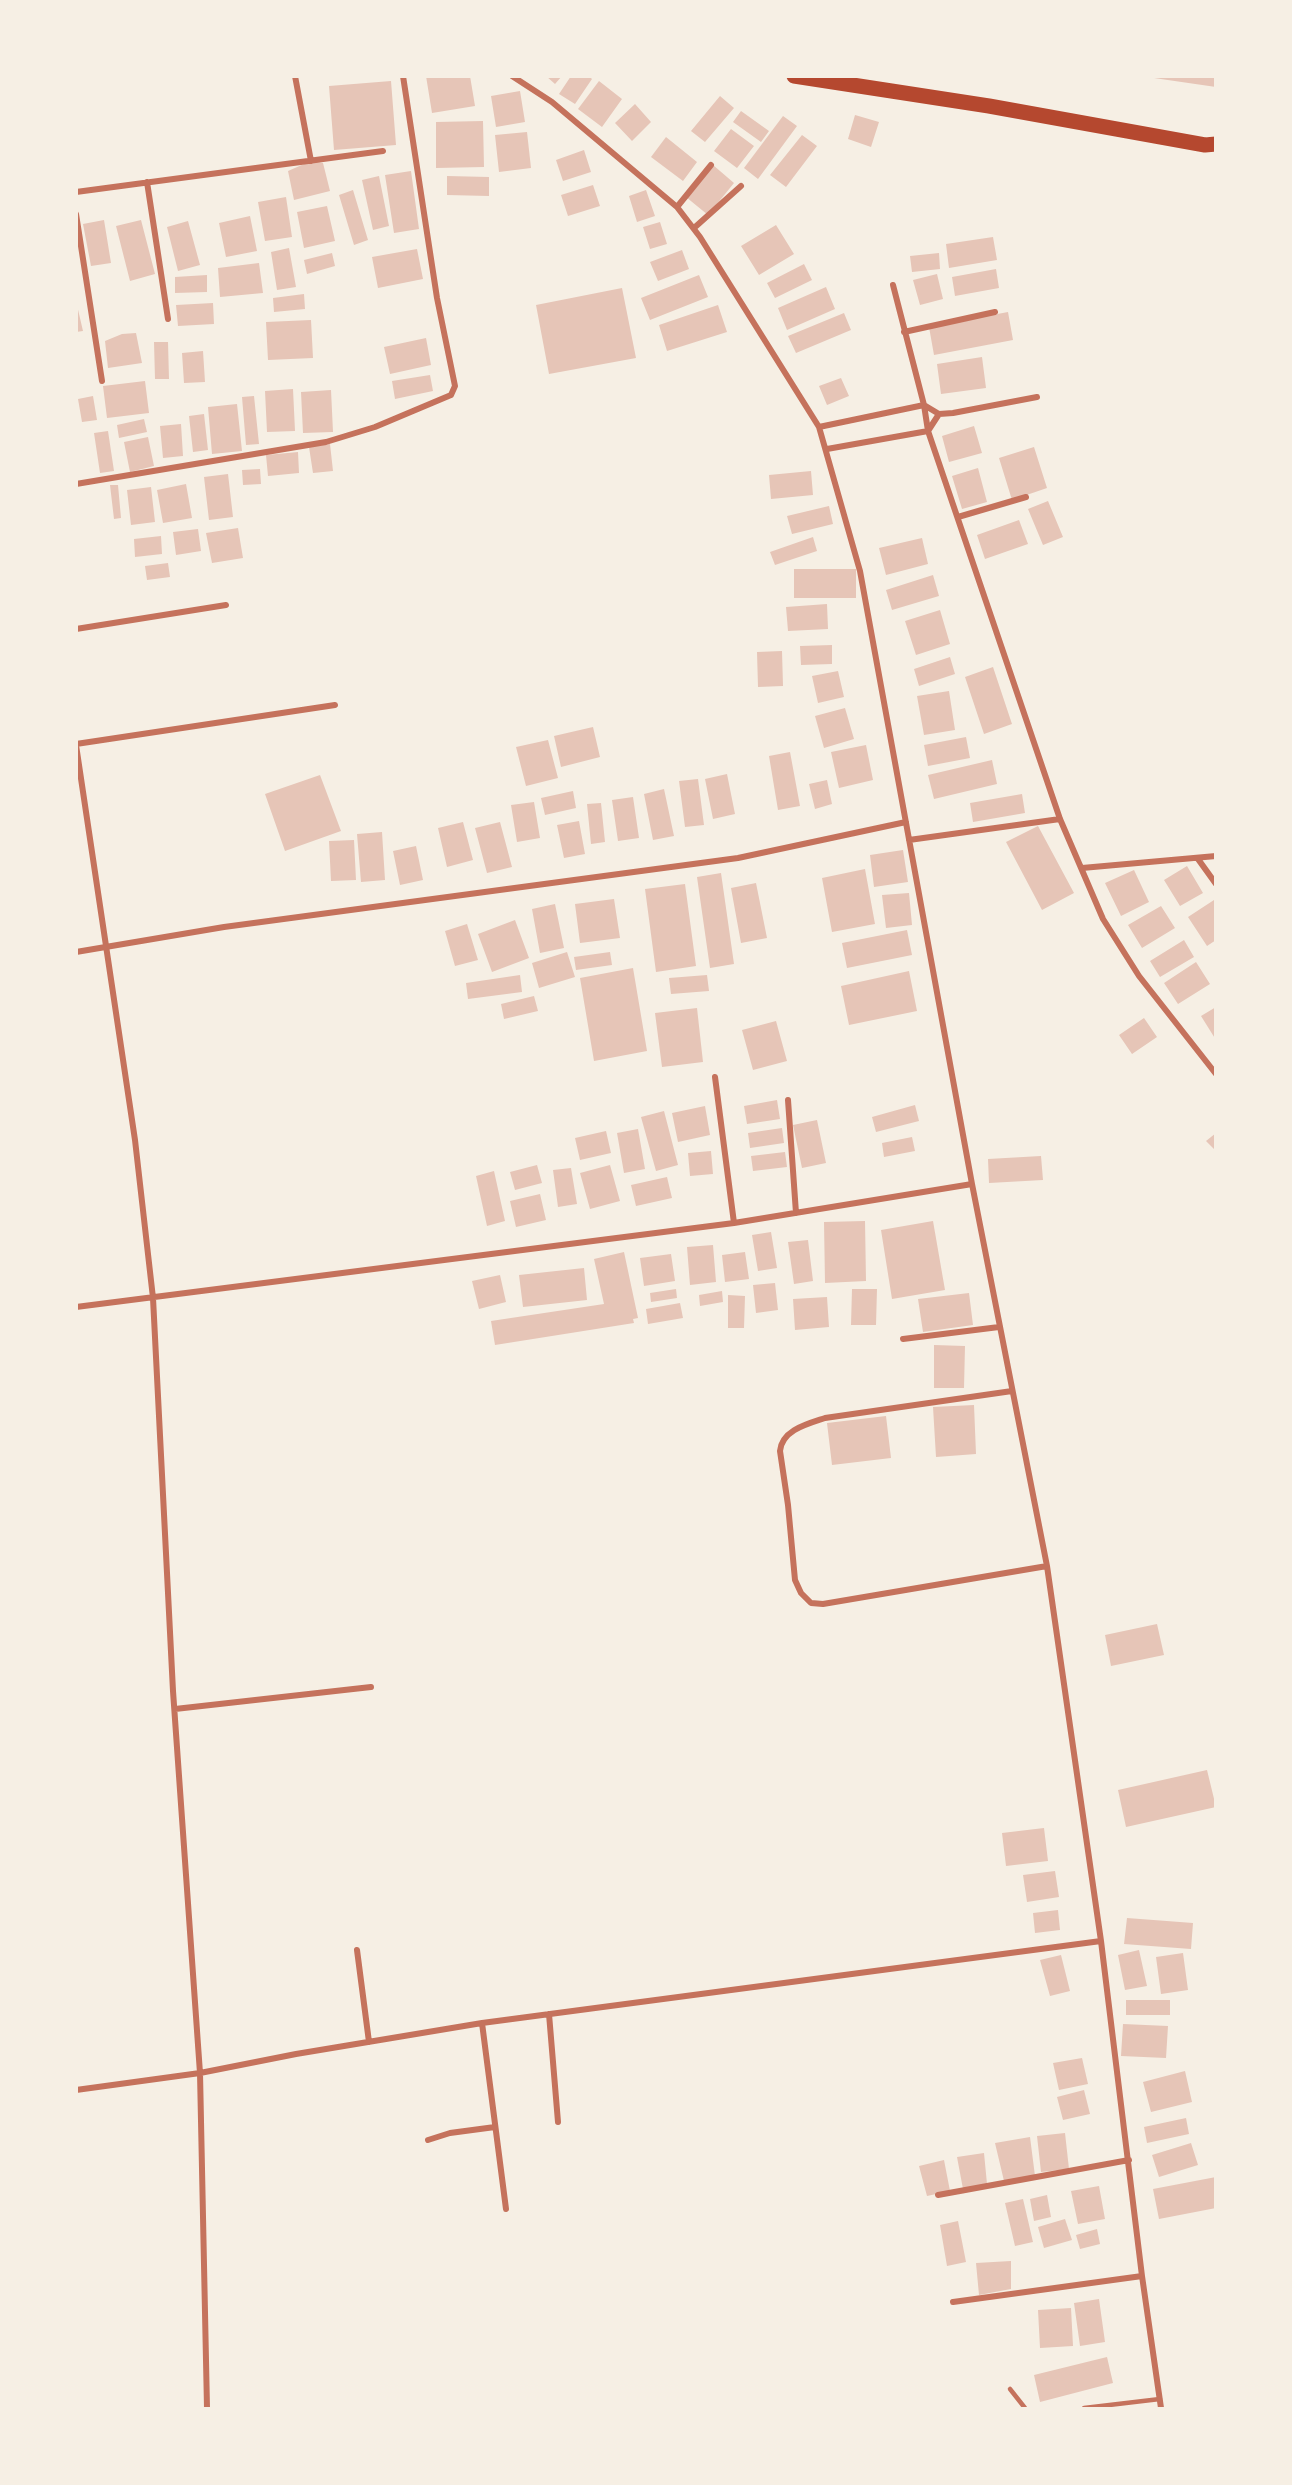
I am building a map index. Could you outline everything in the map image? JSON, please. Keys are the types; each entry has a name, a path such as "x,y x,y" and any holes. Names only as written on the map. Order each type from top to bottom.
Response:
{"main road":[{"path":"794,76 989,106 1204,145 1215,144"}],"street":[{"path":"295,76 311,161"},
{"path":"76,484 326,442 375,427 451,395 455,386 437,298 403,76"},
{"path":"512,76 552,102 677,207 694,228 819,427 860,570 972,1184 1047,1566 1101,1941 1142,2276 1161,2409"},
{"path":"76,192 383,151"},
{"path":"677,207 711,165"},
{"path":"147,182 168,319"},
{"path":"694,228 741,186"},
{"path":"76,214 102,381"},
{"path":"893,285 924,405 928,431 1060,819 1103,919 1139,976 1215,1074"},
{"path":"904,332 995,312"},
{"path":"819,427 924,405 939,414 1037,397"},
{"path":"826,449 928,431 939,414"},
{"path":"958,517 1026,497"},
{"path":"76,629 226,605"},
{"path":"207,2409 200,2073 175,1708 153,1298 135,1140 108,946 76,744 335,705"},
{"path":"909,840 1060,819"},
{"path":"76,952 224,927 738,858 906,822"},
{"path":"1082,868 1215,856"},
{"path":"1198,859 1215,884"},
{"path":"715,1077 734,1223"},
{"path":"788,1100 796,1213"},
{"path":"76,1306 734,1223 972,1184"},
{"path":"903,1339 999,1327"},
{"path":"1012,1390 825,1418 804,1425 787,1435 781,1442 780,1451 795,1580 801,1593 811,1603 823,1604 1047,1566"},
{"path":"175,1708 371,1687"},
{"path":"76,2090 200,2073 296,2054 482,2023 1101,1941"},
{"path":"357,1950 369,2042"},
{"path":"549,2014 558,2122"},
{"path":"482,2023 506,2209"},
{"path":"429,2140 450,2133 495,2127"},
{"path":"938,2195 1129,2160"},
{"path":"953,2302 1142,2276"}],"lane":[{"path":"1010,2390 1025,2409"},
{"path":"1084,2409 1160,2399"}],"building":[{"path":"426,76 470,76 475,106 432,113"},
{"path":"546,76 562,76 555,84"},
{"path":"571,76 589,76 592,79 575,104 559,94"},
{"path":"1154,76 1216,76 1216,87 1154,78"},
{"path":"391,81 396,145 334,150 329,86"},
{"path":"599,81 622,99 602,127 578,109"},
{"path":"520,91 525,122 496,127 491,96"},
{"path":"720,96 734,108 705,142 691,131"},
{"path":"635,104 651,122 632,141 615,123"},
{"path":"741,111 769,131 761,142 733,122"},
{"path":"855,115 879,122 871,147 848,139"},
{"path":"783,116 797,126 758,179 744,168"},
{"path":"483,121 484,167 436,168 436,122"},
{"path":"731,129 754,146 737,168 714,151"},
{"path":"527,132 531,168 499,172 495,135"},
{"path":"802,135 817,146 786,187 770,175"},
{"path":"666,137 697,162 683,181 651,157"},
{"path":"584,150 591,172 563,181 556,160"},
{"path":"311,161 323,163 330,191 294,200 288,171"},
{"path":"713,165 734,183 708,215 686,197"},
{"path":"411,171 419,229 394,233 385,175"},
{"path":"379,176 389,226 373,230 362,180"},
{"path":"447,176 489,177 489,196 447,195"},
{"path":"593,185 600,206 568,216 561,195"},
{"path":"353,190 368,240 354,245 339,195"},
{"path":"646,190 655,216 637,222 629,196"},
{"path":"286,197 292,237 265,241 258,202"},
{"path":"327,206 335,241 304,248 297,212"},
{"path":"250,216 257,251 226,257 219,223"},
{"path":"104,220 111,263 91,266 83,224"},
{"path":"141,220 155,274 130,281 116,226"},
{"path":"188,221 200,265 178,271 167,227"},
{"path":"660,222 667,244 650,249 643,227"},
{"path":"776,225 794,254 759,275 741,246"},
{"path":"993,237 997,260 949,268 946,244"},
{"path":"289,248 296,287 277,290 271,252"},
{"path":"417,249 423,279 378,288 372,257"},
{"path":"682,250 689,269 658,281 650,262"},
{"path":"332,253 335,266 307,274 304,260"},
{"path":"939,253 940,269 912,272 910,256"},
{"path":"259,263 263,293 220,297 218,268"},
{"path":"804,264 812,280 775,298 767,283"},
{"path":"996,269 999,288 955,296 952,277"},
{"path":"937,274 943,299 920,305 913,280"},
{"path":"207,275 207,292 175,293 175,277"},
{"path":"699,275 708,297 650,320 641,298"},
{"path":"826,287 835,309 787,330 778,308"},
{"path":"622,288 636,358 549,374 536,305"},
{"path":"304,294 305,309 274,312 273,298"},
{"path":"76,301 83,331 76,332"},
{"path":"213,303 214,324 178,326 176,305"},
{"path":"718,305 727,332 667,351 659,325"},
{"path":"1008,312 1013,340 934,355 929,327"},
{"path":"844,313 851,330 796,353 788,336"},
{"path":"311,320 313,358 268,360 266,322"},
{"path":"136,333 142,363 108,368 105,341 122,334"},
{"path":"426,338 431,365 390,374 384,347"},
{"path":"154,342 168,342 169,379 155,379"},
{"path":"203,351 205,382 184,383 182,353"},
{"path":"982,357 986,388 941,394 937,364"},
{"path":"430,375 433,391 395,399 392,381"},
{"path":"841,378 849,396 827,405 819,386"},
{"path":"145,381 149,413 107,418 103,386"},
{"path":"293,389 295,431 267,432 265,391"},
{"path":"331,390 333,432 303,433 301,392"},
{"path":"93,396 97,420 82,422 78,399"},
{"path":"254,396 259,444 246,445 242,397"},
{"path":"237,404 242,451 212,454 208,407"},
{"path":"204,414 208,450 193,452 189,416"},
{"path":"144,419 147,432 119,438 117,425"},
{"path":"181,424 183,456 163,458 160,426"},
{"path":"974,426 982,453 949,462 942,436"},
{"path":"108,431 114,471 100,473 94,433"},
{"path":"148,437 154,466 130,472 124,442"},
{"path":"330,444 333,471 313,473 309,447"},
{"path":"1034,447 1047,488 1012,500 999,458"},
{"path":"298,452 299,473 268,476 266,455"},
{"path":"978,468 987,502 962,509 952,476"},
{"path":"260,469 261,484 243,485 242,470"},
{"path":"811,471 813,495 771,499 769,475"},
{"path":"228,474 233,517 209,520 204,477"},
{"path":"186,484 192,518 163,523 157,490"},
{"path":"110,485 118,485 121,518 114,519"},
{"path":"151,487 155,522 131,525 127,490"},
{"path":"1048,501 1063,537 1043,545 1028,509"},
{"path":"829,506 833,524 792,534 787,516"},
{"path":"1019,520 1028,544 985,559 977,535"},
{"path":"238,528 243,558 212,563 206,533"},
{"path":"198,529 201,551 176,555 173,532"},
{"path":"161,536 162,554 135,557 134,539"},
{"path":"813,537 817,551 775,565 770,552"},
{"path":"922,538 928,564 886,575 879,548"},
{"path":"168,563 170,577 147,580 145,566"},
{"path":"794,569 856,569 856,598 794,598"},
{"path":"933,575 939,596 892,610 886,590"},
{"path":"827,604 828,629 788,631 786,607"},
{"path":"940,610 950,644 916,655 905,621"},
{"path":"832,645 832,664 801,665 800,646"},
{"path":"782,651 783,686 758,687 757,652"},
{"path":"950,657 955,674 919,686 914,669"},
{"path":"993,667 1012,724 984,734 965,677"},
{"path":"838,671 844,697 818,703 812,676"},
{"path":"949,691 955,730 924,735 917,696"},
{"path":"845,708 854,739 824,748 815,716"},
{"path":"593,727 600,757 561,767 554,736"},
{"path":"966,737 970,758 928,766 924,745"},
{"path":"548,740 558,778 526,786 516,747"},
{"path":"866,745 873,780 839,788 831,752"},
{"path":"790,752 800,806 778,810 769,756"},
{"path":"992,760 997,784 934,799 928,775"},
{"path":"727,774 735,814 713,819 705,779"},
{"path":"320,775 341,831 285,851 265,794"},
{"path":"698,779 704,825 685,827 679,781"},
{"path":"827,780 832,804 815,809 809,784"},
{"path":"664,789 674,836 653,840 644,794"},
{"path":"573,791 576,808 545,815 541,798"},
{"path":"1022,794 1025,813 973,822 970,803"},
{"path":"633,797 639,838 618,841 612,800"},
{"path":"534,802 540,838 517,842 511,805"},
{"path":"601,803 605,842 591,844 587,804"},
{"path":"579,821 585,854 564,858 557,825"},
{"path":"463,822 473,860 447,867 438,828"},
{"path":"500,822 512,867 487,873 475,828"},
{"path":"1038,826 1074,893 1042,910 1006,842"},
{"path":"382,832 385,880 361,882 357,834"},
{"path":"354,840 356,880 331,881 329,841"},
{"path":"416,846 423,880 400,885 393,851"},
{"path":"903,850 908,882 874,887 870,855"},
{"path":"1187,866 1203,893 1180,906 1164,880"},
{"path":"865,869 875,924 832,932 822,878"},
{"path":"1134,870 1149,902 1121,916 1105,883"},
{"path":"721,873 734,964 710,968 697,877"},
{"path":"756,883 767,938 741,943 731,888"},
{"path":"685,884 696,966 656,972 645,889"},
{"path":"909,893 912,925 886,928 882,895"},
{"path":"614,899 620,938 580,943 575,904"},
{"path":"1214,900 1216,940 1207,946 1188,917"},
{"path":"555,904 564,948 540,953 532,909"},
{"path":"1161,906 1175,928 1142,948 1128,925"},
{"path":"515,920 529,958 492,972 478,934"},
{"path":"467,924 478,960 455,966 445,931"},
{"path":"907,930 912,955 847,968 842,943"},
{"path":"1184,940 1194,957 1160,977 1150,961"},
{"path":"567,952 575,977 539,988 532,963"},
{"path":"610,952 612,965 576,970 574,957"},
{"path":"1196,962 1210,984 1178,1004 1164,983"},
{"path":"633,968 647,1051 594,1061 580,978"},
{"path":"909,971 917,1011 849,1025 841,986"},
{"path":"520,975 522,992 468,999 466,983"},
{"path":"707,975 709,991 671,994 669,978"},
{"path":"534,996 538,1011 504,1019 501,1004"},
{"path":"1216,1007 1216,1040 1201,1016"},
{"path":"697,1008 703,1062 662,1067 655,1013"},
{"path":"1144,1018 1157,1037 1132,1054 1119,1035"},
{"path":"776,1021 787,1061 753,1070 742,1030"},
{"path":"777,1100 780,1119 747,1124 744,1106"},
{"path":"915,1105 919,1121 876,1132 872,1117"},
{"path":"705,1106 710,1135 678,1142 672,1113"},
{"path":"664,1111 678,1165 656,1171 641,1117"},
{"path":"817,1120 826,1163 802,1168 793,1125"},
{"path":"782,1128 784,1143 750,1148 748,1133"},
{"path":"638,1129 645,1169 624,1173 617,1133"},
{"path":"606,1131 611,1153 580,1160 575,1138"},
{"path":"1216,1133 1216,1151 1206,1141"},
{"path":"912,1137 915,1151 884,1157 882,1143"},
{"path":"711,1151 713,1174 690,1176 688,1153"},
{"path":"785,1152 787,1167 753,1171 751,1156"},
{"path":"1041,1156 1043,1180 989,1183 988,1159"},
{"path":"537,1165 542,1183 515,1190 510,1172"},
{"path":"610,1165 620,1201 590,1209 580,1173"},
{"path":"571,1168 577,1204 558,1207 553,1170"},
{"path":"494,1171 505,1221 487,1226 476,1176"},
{"path":"667,1177 672,1198 636,1206 631,1185"},
{"path":"540,1194 546,1220 516,1227 510,1201"},
{"path":"865,1221 866,1281 825,1283 824,1222"},
{"path":"933,1221 945,1290 892,1299 881,1230"},
{"path":"771,1232 777,1268 758,1271 752,1235"},
{"path":"808,1240 813,1281 794,1284 788,1242"},
{"path":"713,1245 716,1282 690,1285 687,1247"},
{"path":"624,1252 638,1318 633,1319 634,1323 495,1345 491,1321 604,1304 594,1259"},
{"path":"745,1252 749,1279 725,1282 722,1255"},
{"path":"671,1254 675,1281 644,1286 640,1258"},
{"path":"584,1268 587,1300 523,1307 519,1275"},
{"path":"500,1275 506,1302 479,1309 472,1281"},
{"path":"775,1283 778,1310 756,1313 753,1285"},
{"path":"676,1289 677,1298 651,1302 650,1293"},
{"path":"852,1289 877,1289 876,1325 851,1325"},
{"path":"722,1291 723,1302 700,1306 699,1295"},
{"path":"969,1293 973,1325 923,1332 918,1299"},
{"path":"728,1295 745,1296 744,1328 728,1328"},
{"path":"827,1297 829,1327 795,1330 793,1299"},
{"path":"680,1303 683,1318 648,1324 646,1309"},
{"path":"934,1345 965,1346 964,1388 934,1388"},
{"path":"974,1405 976,1454 936,1457 933,1407"},
{"path":"886,1416 891,1458 832,1465 827,1423"},
{"path":"1157,1624 1164,1655 1111,1666 1105,1635"},
{"path":"1207,1770 1216,1807 1126,1827 1118,1790"},
{"path":"1044,1828 1048,1861 1006,1866 1002,1833"},
{"path":"1055,1871 1059,1897 1027,1902 1023,1875"},
{"path":"1058,1910 1060,1930 1035,1933 1033,1913"},
{"path":"1127,1918 1193,1923 1191,1949 1124,1944"},
{"path":"1139,1950 1147,1986 1125,1990 1118,1955"},
{"path":"1183,1953 1188,1990 1161,1994 1156,1957"},
{"path":"1061,1955 1070,1991 1050,1996 1040,1960"},
{"path":"1126,2000 1170,2000 1170,2015 1126,2015"},
{"path":"1123,2024 1168,2026 1166,2058 1121,2056"},
{"path":"1082,2058 1088,2084 1059,2090 1053,2063"},
{"path":"1185,2071 1192,2102 1151,2112 1143,2082"},
{"path":"1084,2090 1090,2114 1063,2120 1057,2097"},
{"path":"1186,2118 1189,2134 1147,2143 1144,2127"},
{"path":"1065,2133 1069,2169 1041,2172 1037,2136"},
{"path":"1030,2137 1035,2176 1004,2181 995,2143"},
{"path":"1191,2143 1198,2165 1159,2177 1152,2155"},
{"path":"984,2153 987,2184 963,2189 957,2157"},
{"path":"944,2160 950,2191 927,2196 919,2166"},
{"path":"1216,2177 1216,2208 1159,2219 1153,2189"},
{"path":"1099,2186 1105,2219 1078,2224 1071,2191"},
{"path":"1047,2195 1051,2217 1034,2221 1030,2199"},
{"path":"1023,2199 1033,2242 1015,2246 1005,2203"},
{"path":"1065,2219 1072,2240 1044,2248 1038,2227"},
{"path":"958,2221 966,2262 947,2266 940,2225"},
{"path":"1097,2229 1100,2244 1080,2249 1076,2235"},
{"path":"1011,2261 1011,2289 979,2295 976,2263"},
{"path":"1099,2299 1105,2342 1080,2346 1074,2303"},
{"path":"1071,2308 1073,2346 1040,2348 1038,2310"},
{"path":"1107,2357 1113,2383 1040,2402 1034,2375"}]}
